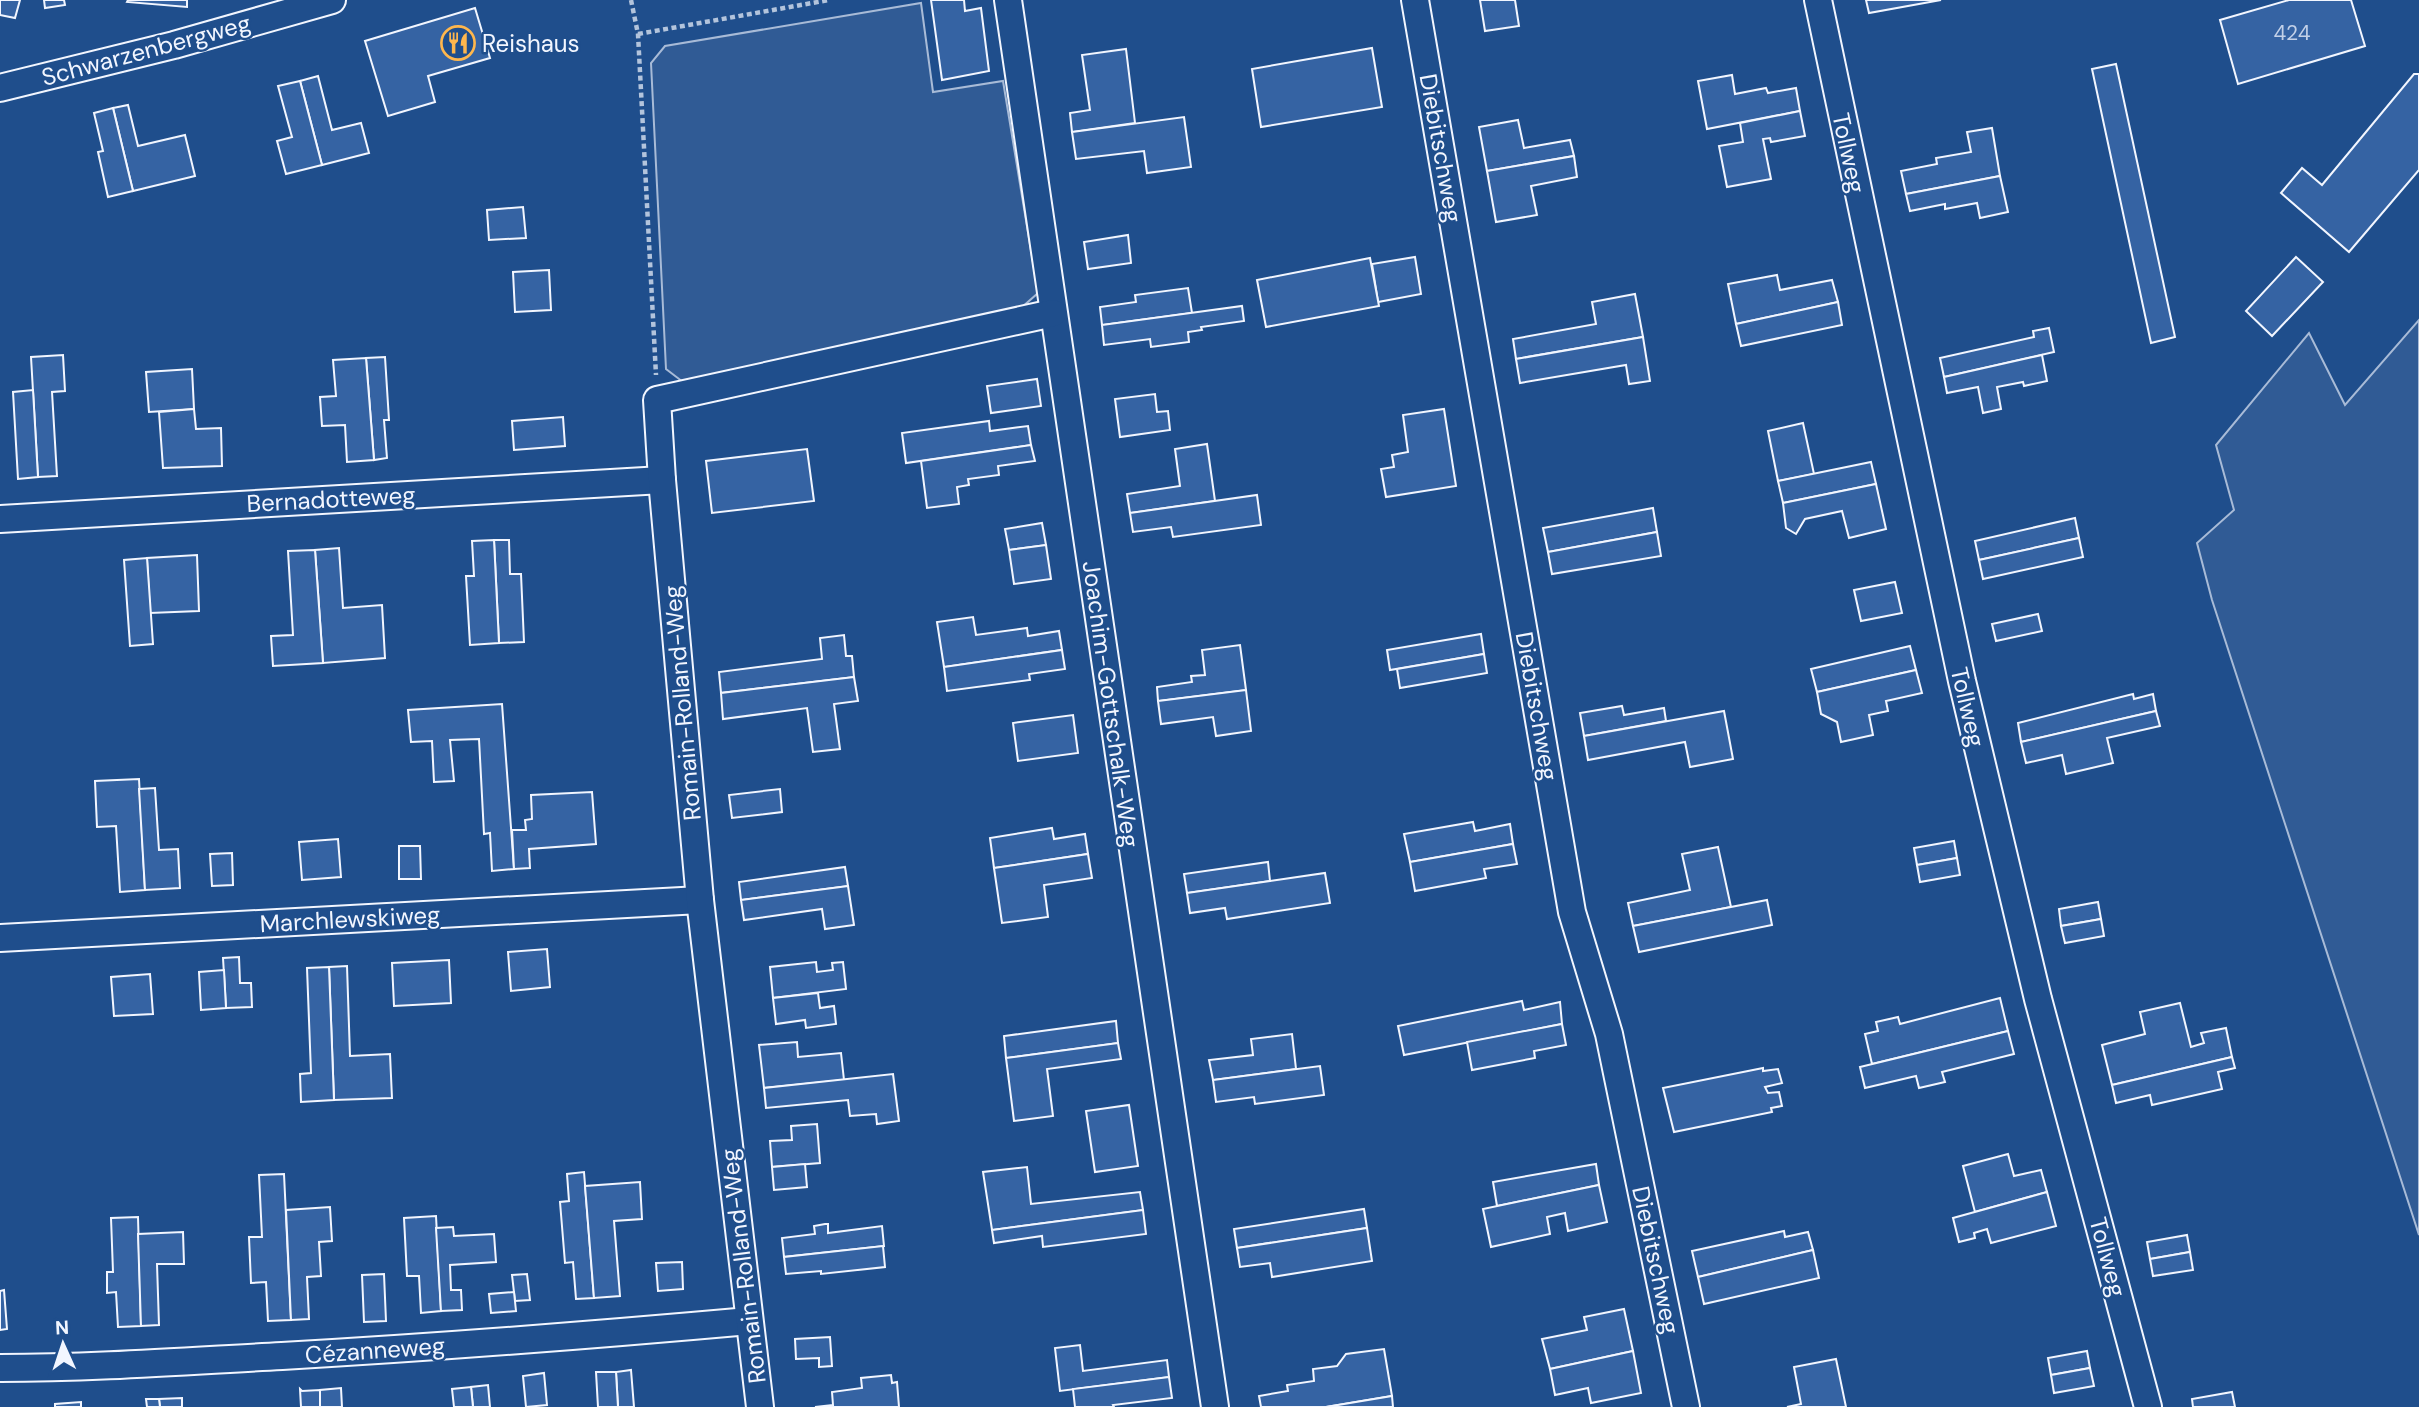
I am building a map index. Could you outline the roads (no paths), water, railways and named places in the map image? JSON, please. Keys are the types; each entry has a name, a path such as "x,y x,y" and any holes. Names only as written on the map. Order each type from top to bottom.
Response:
{"street":[{"name":"Schwarzenbergweg","path":"0,88 174,45 332,0"},
{"name":"Joachim-Gottschalk-Weg","path":"1008,0 1214,1407"},
{"name":"Diebitschweg","path":"1415,0 1572,912 1609,1034 1686,1407"},
{"name":"Tollweg","path":"1818,0 1962,681 2038,999 2148,1407"},
{"name":"Romain-Rolland-Weg","path":"760,1407 700,900 657,400 1053,313"},
{"name":"Bernadotteweg","path":"0,519 662,480"},
{"name":"Marchlewskiweg","path":"0,938 700,900"},
{"name":"Cézanneweg","path":"0,1368 74,1368 411,1349 749,1321"}],"place":[{"name":"Reishaus","path":"458,43"}]}
